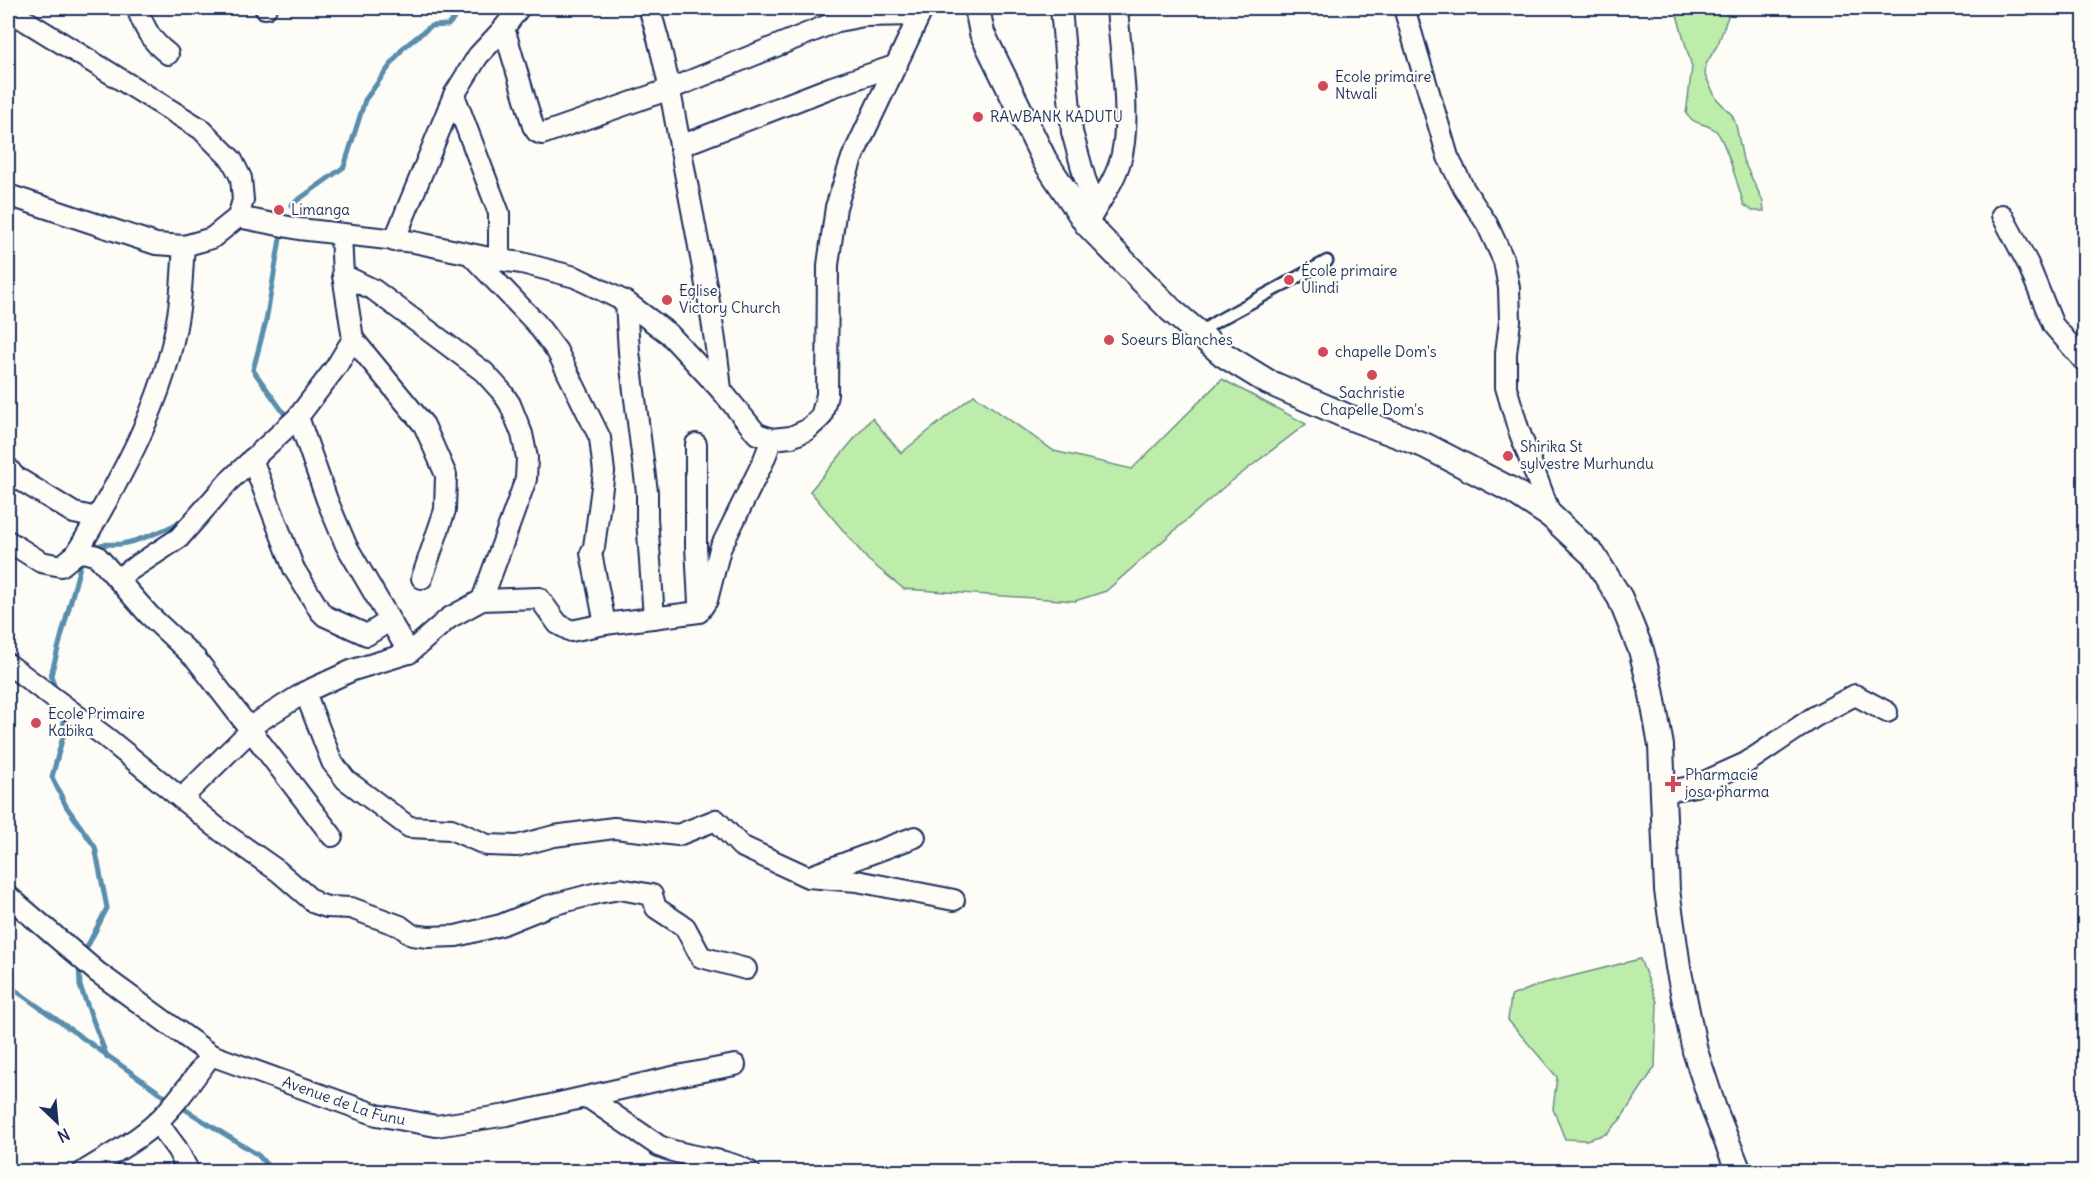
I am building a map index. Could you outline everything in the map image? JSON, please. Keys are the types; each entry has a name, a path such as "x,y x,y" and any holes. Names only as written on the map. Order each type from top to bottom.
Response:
{"street":[{"path":"137,8 154,44 168,54"},
{"path":"394,241 454,95 478,56 519,8"},
{"path":"649,8 658,34 670,88 716,339 721,390"},
{"path":"958,8 982,33"},
{"path":"977,8 982,33 1045,161 1171,310 1224,355 1268,382 1346,416 1426,446 1514,491 1551,516 1593,555 1620,598 1641,650 1651,689 1664,792 1667,890 1678,967 1695,1051 1714,1109 1739,1172"},
{"path":"1061,8 1072,132 1085,179 1091,215"},
{"path":"1091,215 1113,177 1122,155 1125,128 1124,78 1117,8"},
{"path":"1404,8 1448,157 1464,189 1487,224 1504,261 1509,288 1510,321 1506,353 1506,387 1518,428 1551,516"},
{"path":"8,10 201,129 232,160 241,178 243,200 238,217 212,238 184,246 156,244 8,195"},
{"path":"238,217 341,235 377,237 414,243 522,263 574,277 626,302 669,334 721,390 757,434 772,439 791,437 807,430 821,417 827,395 828,265 835,212 852,158 921,11 864,16 838,21 670,88 542,134 537,132 533,126 504,28"},
{"path":"680,146 832,87 897,65"},
{"path":"454,95 499,213 500,260"},
{"path":"2002,215 2028,264 2053,325 2085,361"},
{"path":"341,235 343,275 353,339 423,425 446,475 445,510 422,578"},
{"path":"8,541 41,562 61,566 85,554 97,518 154,404 178,316 184,246"},
{"path":"471,255 536,323 557,351 600,438 604,472 594,547 591,553 605,624"},
{"path":"343,275 374,290 484,372 510,404 522,434 527,458 526,479 482,600"},
{"path":"626,302 647,492 654,618"},
{"path":"118,578 179,538 229,481 298,417 336,368 353,339"},
{"path":"298,417 327,500 346,545 409,653"},
{"path":"185,800 190,790 246,735 250,727 305,692 353,670 409,653 449,618 482,600 539,598 558,624 571,631 605,624 699,612 707,600 720,549 772,439"},
{"path":"696,444 696,546 699,612"},
{"path":"252,459 294,569 320,611 325,616 367,634 389,621"},
{"path":"8,468 14,476 74,513 97,518"},
{"path":"85,554 118,578 149,615 196,659 332,836"},
{"path":"8,664 185,800 221,831 278,871 315,903 327,907 351,908 400,926 412,935 428,938 456,936 501,925 575,897 620,889 652,895 656,908 685,927 701,957 746,969"},
{"path":"305,692 332,762 346,780 409,827 452,829 487,845 516,846 554,836 614,828 678,835 716,820 741,846 808,877 857,881 954,900"},
{"path":"1664,792 1695,786 1746,763 1814,717 1856,695 1887,712"},
{"path":"808,877 915,837"},
{"name":"Avenue de La Funu","path":"8,896 97,972 211,1055 377,1115 436,1126 507,1115 735,1065"},
{"path":"83,1172 125,1146 163,1116 211,1055"},
{"path":"589,1098 659,1146 670,1151 737,1164 750,1172"},
{"path":"163,1116 189,1172"}],"lane":[{"path":"1198,333 1326,261"}],"green space":[{"path":"1675,8 1731,8 1718,44 1706,64 1705,75 1716,98 1732,115 1743,160 1763,201 1764,211 1753,211 1744,205 1727,153 1715,130 1693,120 1686,114 1692,67"},
{"path":"1222,379 1306,424 1224,487 1106,591 1075,601 904,589 868,560 810,491 872,418 901,453 974,395 1054,451 1132,469"},
{"path":"1640,959 1657,1002 1655,1067 1620,1120 1606,1134 1586,1140 1565,1139 1553,1109 1557,1077 1508,1020 1511,996 1541,984"}],"waterway":[{"path":"291,205 344,167 365,100 403,48 431,26 448,25 464,8"},
{"path":"280,239 266,321 253,370 286,416 281,420"},
{"path":"92,548 103,544 135,541 184,519"},
{"path":"56,692 51,675 82,559"},
{"path":"61,712 65,729 52,777 66,806 95,847 107,908 83,955"},
{"path":"79,963 80,986 107,1057"},
{"path":"8,985 170,1100"},
{"path":"178,1105 258,1155 273,1172"}],"place":[{"name":"Ecole primaire Ntwali","path":"1323,86"},
{"name":"RAWBANK KADUTU","path":"978,117"},
{"name":"Limanga","path":"279,210"},
{"name":"École primaire Ulindi","path":"1289,280"},
{"name":"Eglise Victory Church","path":"667,300"},
{"name":"Soeurs Blanches","path":"1109,340"},
{"name":"chapelle Dom's","path":"1323,352"},
{"name":"Sachristie Chapelle Dom's","path":"1372,375"},
{"name":"Shirika St sylvestre Murhundu","path":"1508,456"},
{"name":"Ecole Primaire Kabika","path":"36,723"},
{"name":"Pharmacie josa pharma","path":"1673,784"}]}
